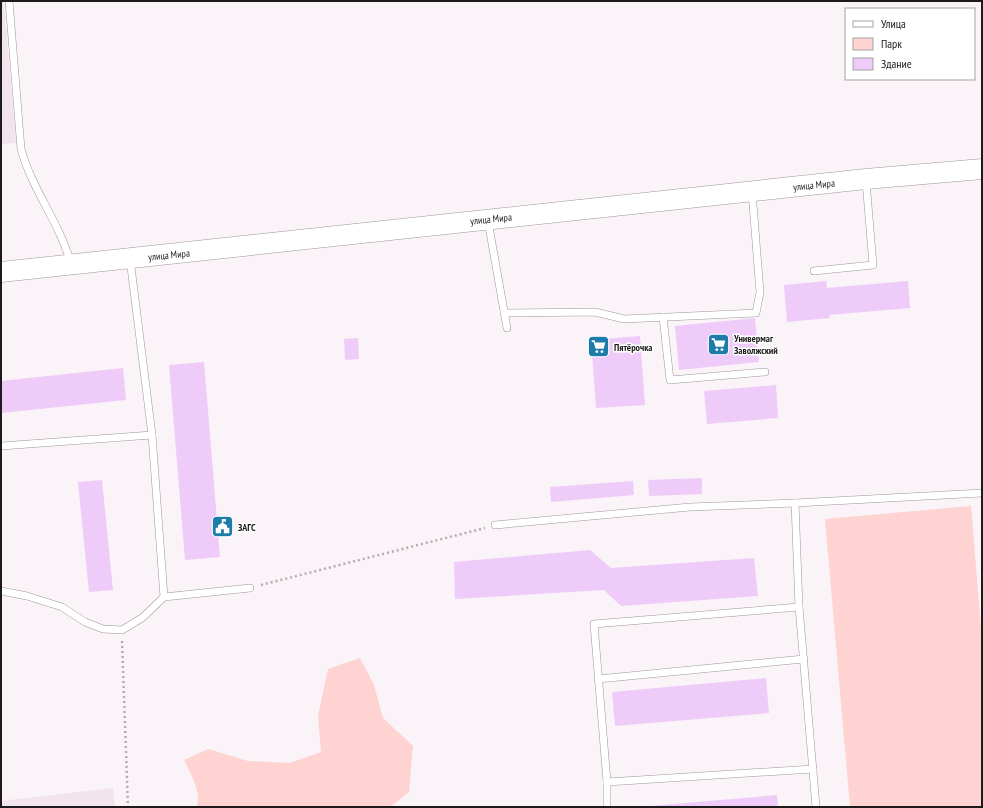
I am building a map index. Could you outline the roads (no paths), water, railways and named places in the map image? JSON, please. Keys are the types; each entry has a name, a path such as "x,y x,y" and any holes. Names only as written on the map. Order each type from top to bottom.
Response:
{"main road":[{"name":"улица Мира","path":"1,272 866,179 982,169"}],"lane":[{"path":"9,1 21,149 25,165 64,241 71,264"},
{"path":"814,271 873,265 866,179"},
{"path":"504,313 595,312 624,319 756,313 760,292 752,192"},
{"path":"488,219 507,328"},
{"path":"130,259 152,435 164,597"},
{"path":"663,317 670,380 766,372"},
{"path":"1,446 152,435"},
{"path":"495,525 690,506 795,503 982,493"},
{"path":"795,503 799,607 816,807"},
{"path":"1,591 26,596 62,607 85,622 104,629 122,630 142,618 164,597 250,588"},
{"path":"607,807 607,782 594,624 799,607"},
{"path":"598,679 804,659"},
{"path":"607,782 813,769"}],"place":[{"name":"Универмаг Заволжский","path":"718,344"},
{"name":"Пятёрочка","path":"599,347"},
{"name":"ЗАГС","path":"222,527"}]}
